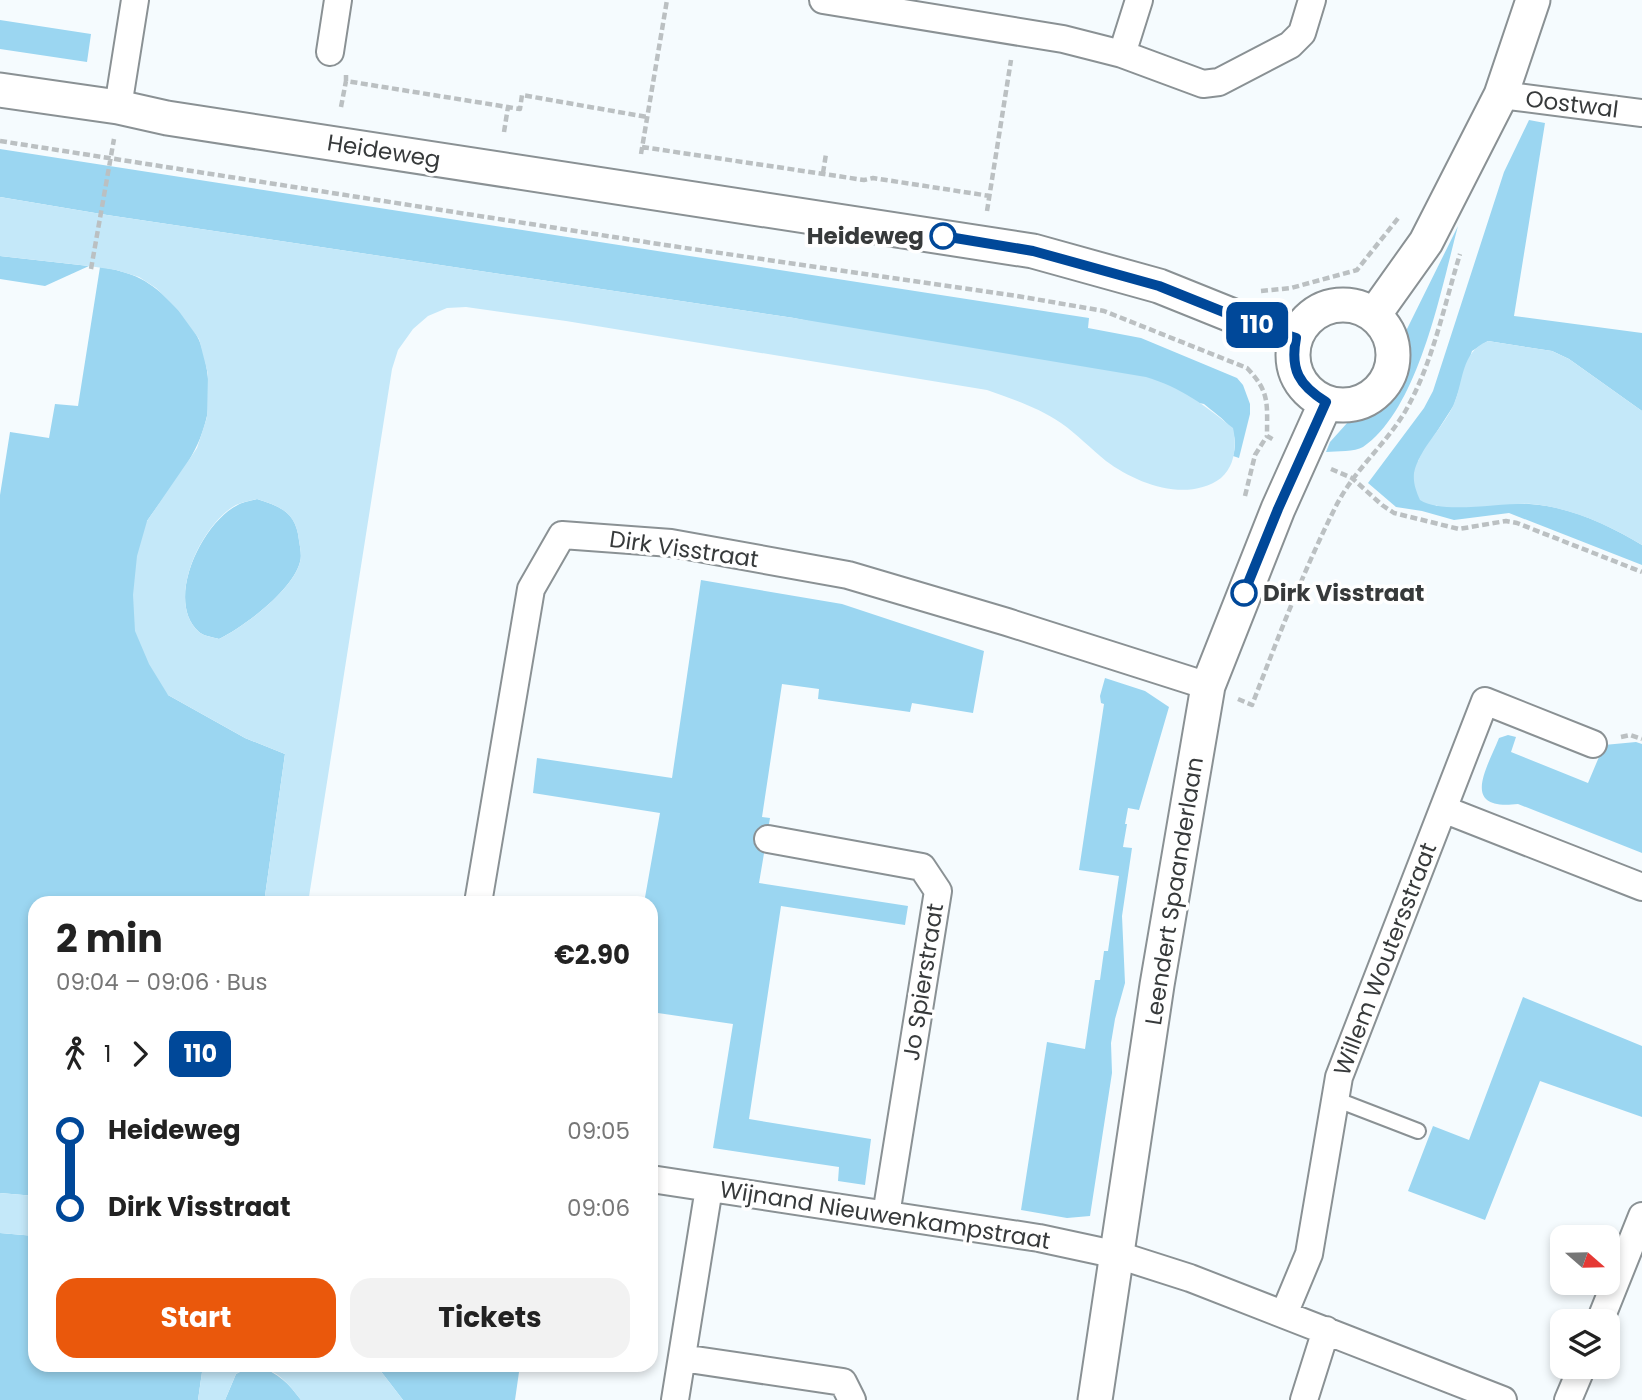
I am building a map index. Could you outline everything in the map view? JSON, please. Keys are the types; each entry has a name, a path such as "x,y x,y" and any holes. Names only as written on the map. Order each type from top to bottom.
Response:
{"street":[{"path":"118,107 135,0"},
{"path":"330,52 338,0"},
{"path":"824,0 1063,39 1122,54 1203,84 1219,82 1290,45 1302,33 1312,0"},
{"path":"1122,54 1139,0"},
{"path":"1374,315 1426,242 1501,95 1533,0"},
{"name":"Heideweg","path":"0,90 1033,251 1159,286 1296,338"},
{"name":"Oostwal","path":"1501,95 1642,113"},
{"path":"1339,304 1357,306 1374,315 1388,330 1393,349 1391,369 1382,387 1366,400 1346,405 1326,402 1310,392 1298,376 1293,357 1296,338 1306,321 1321,310 1339,304"},
{"name":"Leendert Spaanderlaan","path":"1095,1400 1157,985 1208,686 1278,509 1326,402"},
{"name":"Dirk Visstraat","path":"479,896 531,589 562,535 671,543 848,575 1208,686"},
{"name":"Willem Woutersstraat","path":"1284,1314 1309,1254 1339,1077 1485,701 1593,744"},
{"path":"1443,808 1642,887"},
{"name":"Jo Spierstraat","path":"768,839 922,867 938,891 886,1215"},
{"name":"Wijnand Nieuwenkampstraat","path":"658,1180 1039,1238 1118,1255 1190,1278 1503,1400"},
{"path":"675,1400 709,1188"},
{"path":"1605,1309 1642,1216"},
{"path":"1304,1400 1326,1331"},
{"path":"682,1358 843,1382 852,1400"},
{"path":"1568,1400 1577,1379"}],"lane":[{"path":"1335,1099 1418,1130"}],"path":[{"path":"641,154 667,0"},
{"path":"976,289 1016,32"},
{"path":"330,52 349,55 341,107"},
{"path":"346,81 520,109 522,95 647,117"},
{"path":"504,132 508,107"},
{"path":"0,141 665,245 976,289 1104,311 1247,368 1261,383 1267,402 1267,436 1301,457 1352,478 1394,513 1459,529 1506,520 1642,572"},
{"path":"642,147 990,196"},
{"path":"822,173 826,154"},
{"path":"91,269 111,158"}],"shaded area":[{"path":"0,20 91,34 87,62 0,49"},
{"path":"1529,120 1545,123 1514,316 1642,333 1642,411 1569,359 1552,351 1488,341 1472,351 1454,405 1418,461 1436,506 1529,504 1559,508 1616,530 1642,545 1642,565 1509,513 1454,520 1396,507 1368,483 1424,408 1433,391 1504,172"},
{"path":"0,149 1089,318 1088,328 1141,338 1237,378 1243,385 1250,404 1250,414 1239,458 1233,456 1233,432 1204,404 794,318 0,197"},
{"path":"0,197 794,318 1146,377 1192,398 1233,428 1234,455 1226,473 1208,485 1178,490 1162,488 1118,469 1052,417 987,390 466,307 447,308 428,316 413,329 398,350 392,369 309,896 265,896 285,754 245,738 168,695 149,664 135,631 133,595 137,556 147,521 197,448 207,417 208,374 199,339 178,310 156,288 139,277 89,266 0,256","holes":["257,499 280,508 295,523 301,554 300,562 288,584 266,607 242,626 219,639 199,632 189,618 185,602 186,583 200,545 211,528 223,514 243,502"]},
{"path":"1458,226 1425,346 1399,405 1382,429 1360,449 1326,452 1330,442 1348,422 1365,418 1380,410 1392,399 1401,385 1407,370 1405,333"},
{"path":"0,256 89,266 45,286 0,279"},
{"path":"100,267 136,277 166,297 195,332 207,369 209,391 206,420 196,447 147,521 168,695 245,738 285,754 265,896 28,896 28,1195 0,1193 0,495 10,432 49,438 55,404 78,406"},
{"path":"1488,341 1552,351 1569,359 1642,411 1642,545 1589,519 1547,506 1520,504 1443,507 1420,500 1414,480 1417,464 1453,406 1464,369 1472,353"},
{"path":"257,499 280,508 291,517 295,523 301,551 300,562 278,596 242,626 219,639 203,634 189,618 185,602 186,583 192,564 200,546 223,515 238,505"},
{"path":"701,580 842,604 984,651 973,713 912,703 910,712 818,699 819,689 782,684 762,817 770,818 759,883 908,906 905,925 781,906 749,1119 871,1139 865,1185 838,1181 839,1167 713,1148 733,1024 658,1013 658,896 645,896 660,813 533,793 537,758 672,778"},
{"path":"1105,678 1145,691 1169,707 1139,810 1128,808 1125,824 1123,847 1132,848 1122,916 1125,983 1111,1043 1112,1073 1090,1216 1067,1218 1021,1210 1047,1042 1085,1049 1095,980 1100,980 1104,951 1108,951 1119,876 1079,870 1104,704 1101,703 1100,696"},
{"path":"1508,735 1516,737 1511,752 1588,783 1604,745 1636,742 1642,744 1642,853 1518,804 1489,801 1483,795 1484,775 1499,738"},
{"path":"1523,997 1642,1046 1642,1117 1540,1081 1485,1220 1408,1191 1433,1126 1469,1140"},
{"path":"0,1193 28,1195 28,1235 0,1233"},
{"path":"0,1233 28,1235 28,1372 202,1372 198,1400 0,1400"},
{"path":"202,1372 242,1372 236,1374 225,1400 198,1400"},
{"path":"271,1372 282,1379 301,1400 225,1400 236,1374"},
{"path":"273,1372 381,1372 403,1400 301,1400"},
{"path":"381,1372 519,1372 515,1400 403,1400"}],"bus line":[{"name":"110","path":"943,236 1033,251 1159,286 1296,338 1293,357 1298,376 1310,392 1326,402 1244,593"}],"place":[{"name":"Heideweg","path":"943,236"},
{"name":"Dirk Visstraat","path":"1244,593"}]}
